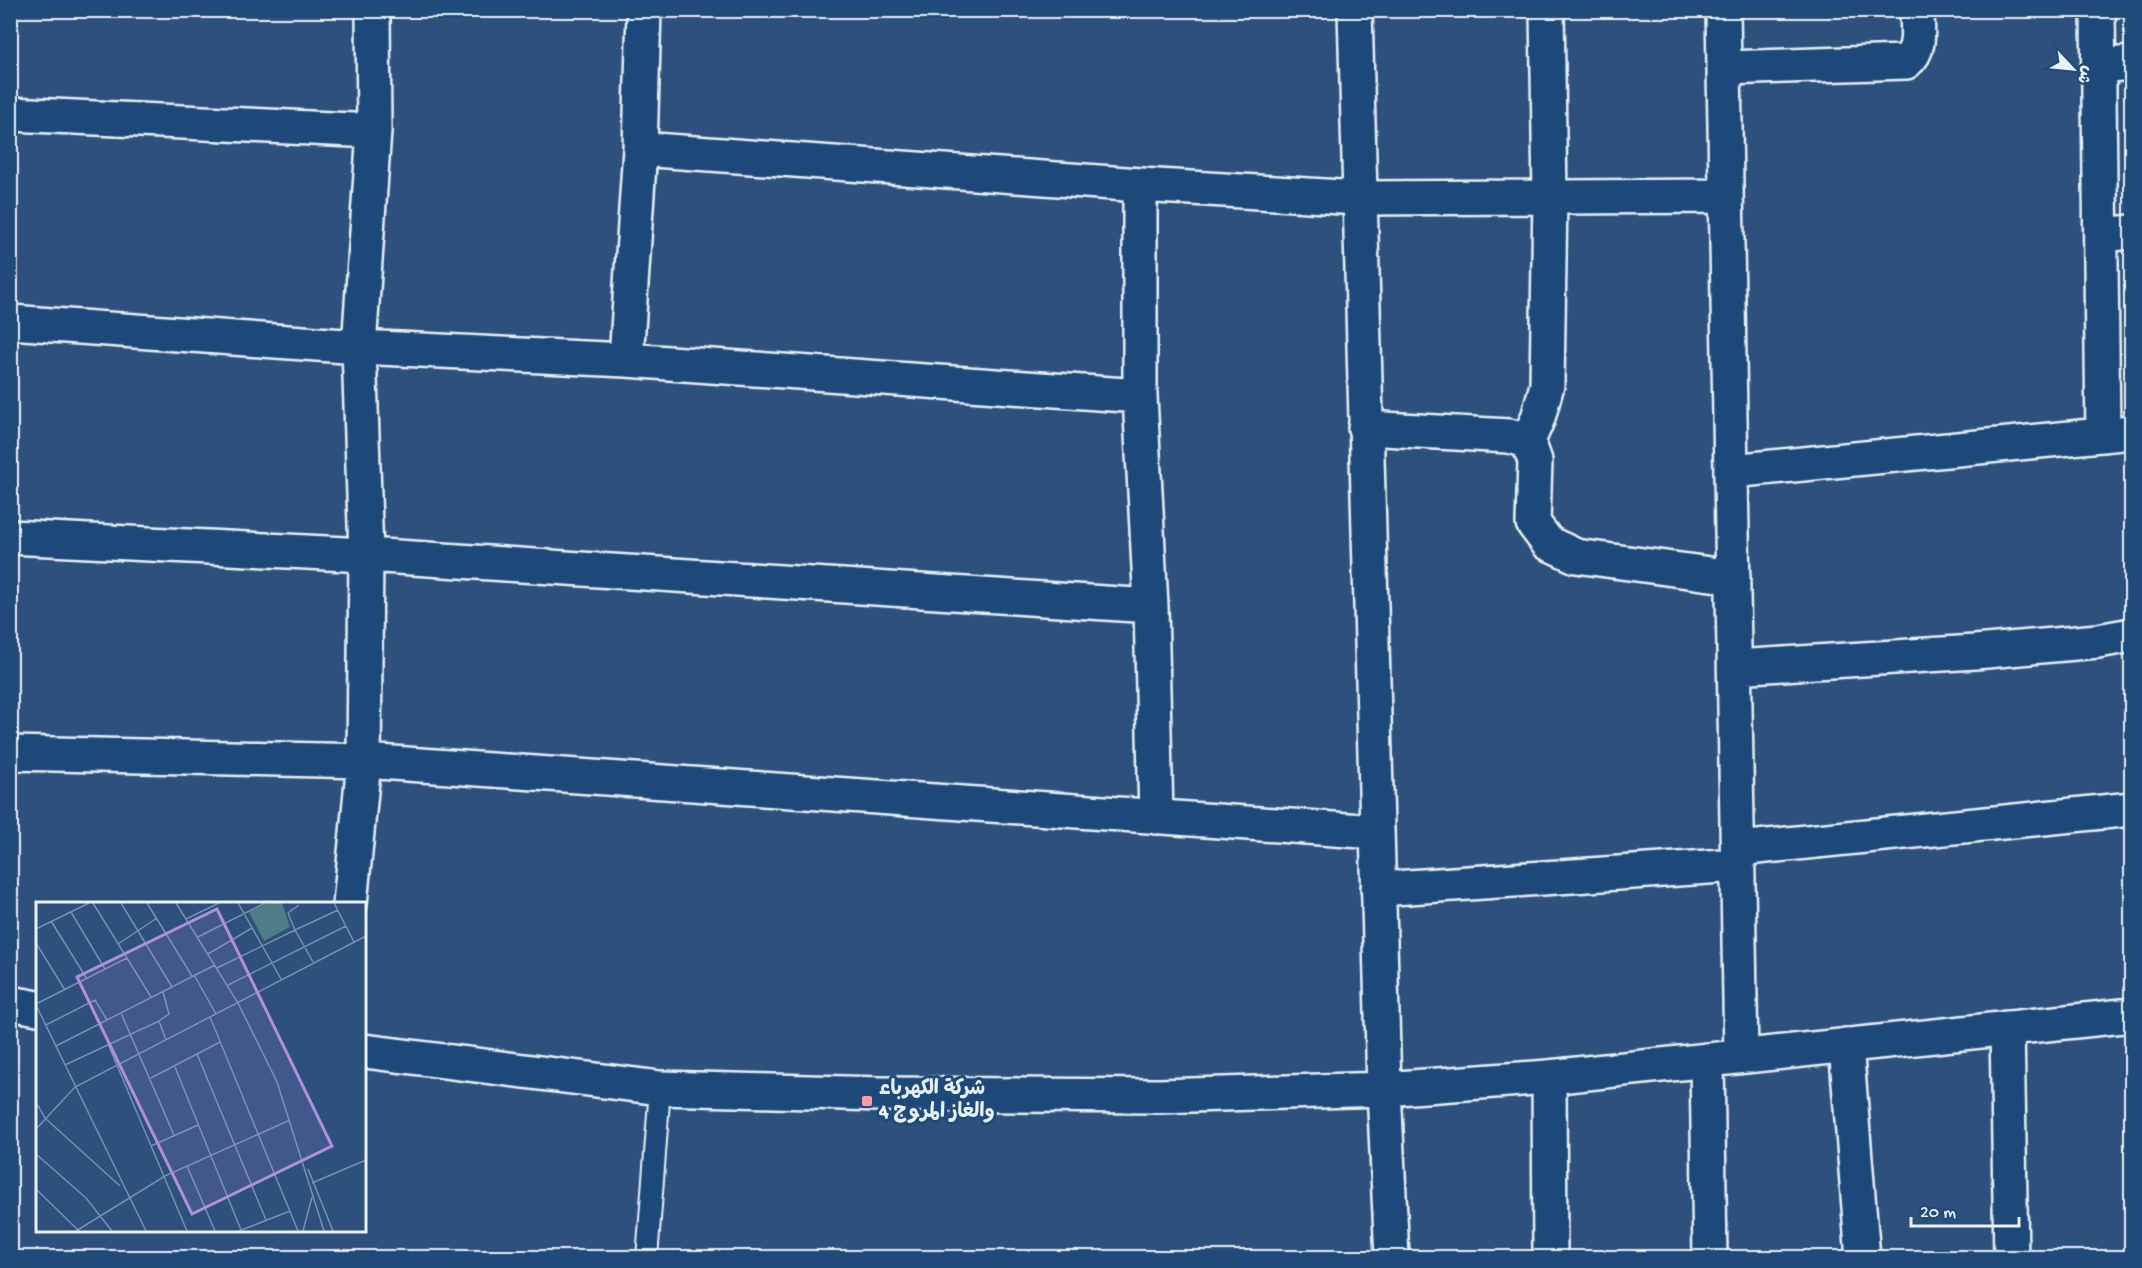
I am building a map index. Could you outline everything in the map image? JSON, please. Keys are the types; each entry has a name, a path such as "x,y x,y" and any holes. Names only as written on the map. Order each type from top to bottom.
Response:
{"street":[{"path":"350,902 364,761 366,555 359,347 374,131 373,10"},
{"path":"626,360 640,149 644,10"},
{"path":"1355,10 1358,198 1383,1089 1392,1257"},
{"path":"1547,10 1550,196 1547,385 1538,418 1528,441 1535,461 1533,523 1548,543 1576,556 1733,577"},
{"path":"1723,10 1741,1056"},
{"path":"1724,68 1906,62 1914,56 1918,46 1917,10"},
{"path":"1731,471 2117,433 2116,234 2098,66 2098,10"},
{"path":"2098,66 2132,63"},
{"path":"10,114 374,131"},
{"path":"640,149 1140,185 1358,198 1726,196"},
{"path":"1140,185 1140,396 1151,606 1156,817"},
{"path":"10,322 359,347 626,360 1140,396"},
{"path":"1365,428 1509,436 1528,441"},
{"path":"10,537 366,555 1151,606"},
{"path":"1735,667 1975,652 2098,641 2132,635"},
{"path":"10,753 364,761 1376,832"},
{"path":"1378,889 1738,857 2132,809"},
{"path":"10,1003 36,1008"},
{"path":"10,1012 36,1013"},
{"path":"366,1051 660,1088 1009,1096 1159,1096 1383,1089 1549,1077 2132,1015"},
{"path":"2007,1028 2011,1257"},
{"path":"1845,1045 1863,1257"},
{"path":"1707,1060 1710,1257"},
{"path":"1549,1077 1550,1257"}],"lane":[{"path":"647,1257 660,1088"}],"place":[{"name":"شركة الكهرباء والغاز المروج 4","path":"867,1101"}]}
